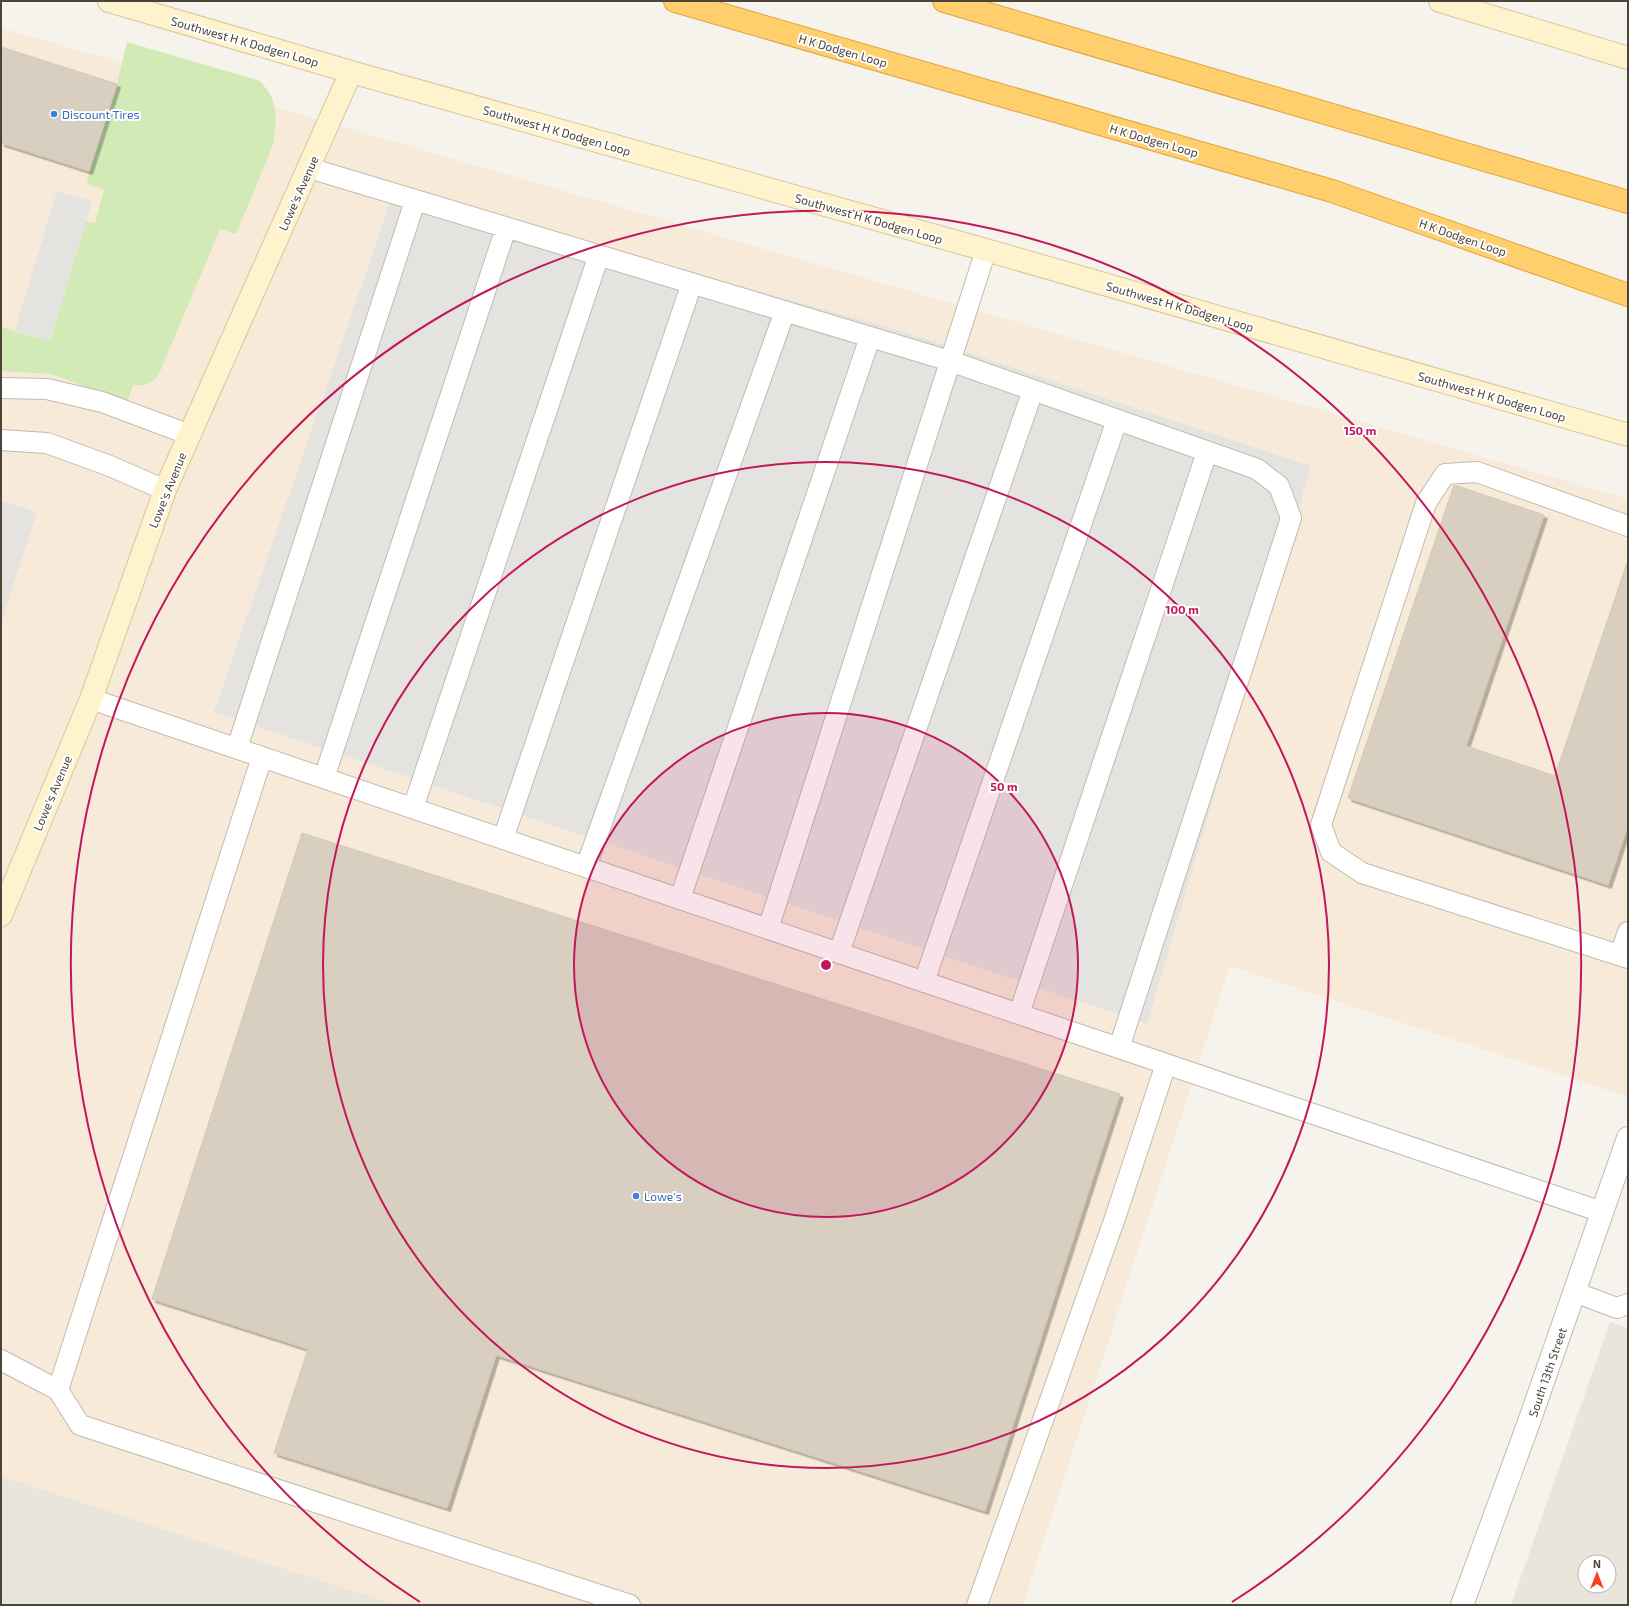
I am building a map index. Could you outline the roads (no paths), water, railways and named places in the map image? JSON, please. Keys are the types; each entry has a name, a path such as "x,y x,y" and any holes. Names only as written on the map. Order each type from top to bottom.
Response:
{"highway":[{"name":"H K Dodgen Loop","path":"675,1 1332,191 1628,295"},
{"path":"944,1 1628,202"}],"main road":[{"name":"Southwest H K Dodgen Loop","path":"109,1 351,72 986,250 1628,435"},
{"path":"1440,1 1628,58"},
{"name":"Lowe's Avenue","path":"1,915 91,699 165,490 351,72"}],"street":[{"name":"South 13th Street","path":"1462,1605 1529,1422 1628,1138"}],"lane":[{"path":"308,168 950,361 1257,469 1279,486 1291,518 1119,1048"},
{"path":"237,748 415,201"},
{"path":"324,778 506,228"},
{"path":"768,929 986,250"},
{"path":"413,808 599,256"},
{"path":"503,839 692,283"},
{"path":"586,867 785,311"},
{"path":"680,899 870,337"},
{"path":"1,388 47,389 102,402 190,435"},
{"path":"839,953 1033,390"},
{"path":"924,982 1117,420"},
{"path":"1,440 47,443 110,466 165,490"},
{"path":"1020,1014 1207,452"},
{"path":"1628,526 1477,472 1445,474 1426,503 1321,826 1330,852 1362,873 1624,957 1628,932"},
{"path":"91,699 1602,1212"},
{"path":"58,1390 262,757"},
{"path":"977,1605 1116,1218 1166,1064"},
{"path":"1574,1292 1617,1308 1628,1304"},
{"path":"1,1360 58,1390 80,1425 630,1605"}],"place":[{"name":"Discount Tires","path":"54,114"},
{"name":"Lowe's","path":"636,1196"}]}
